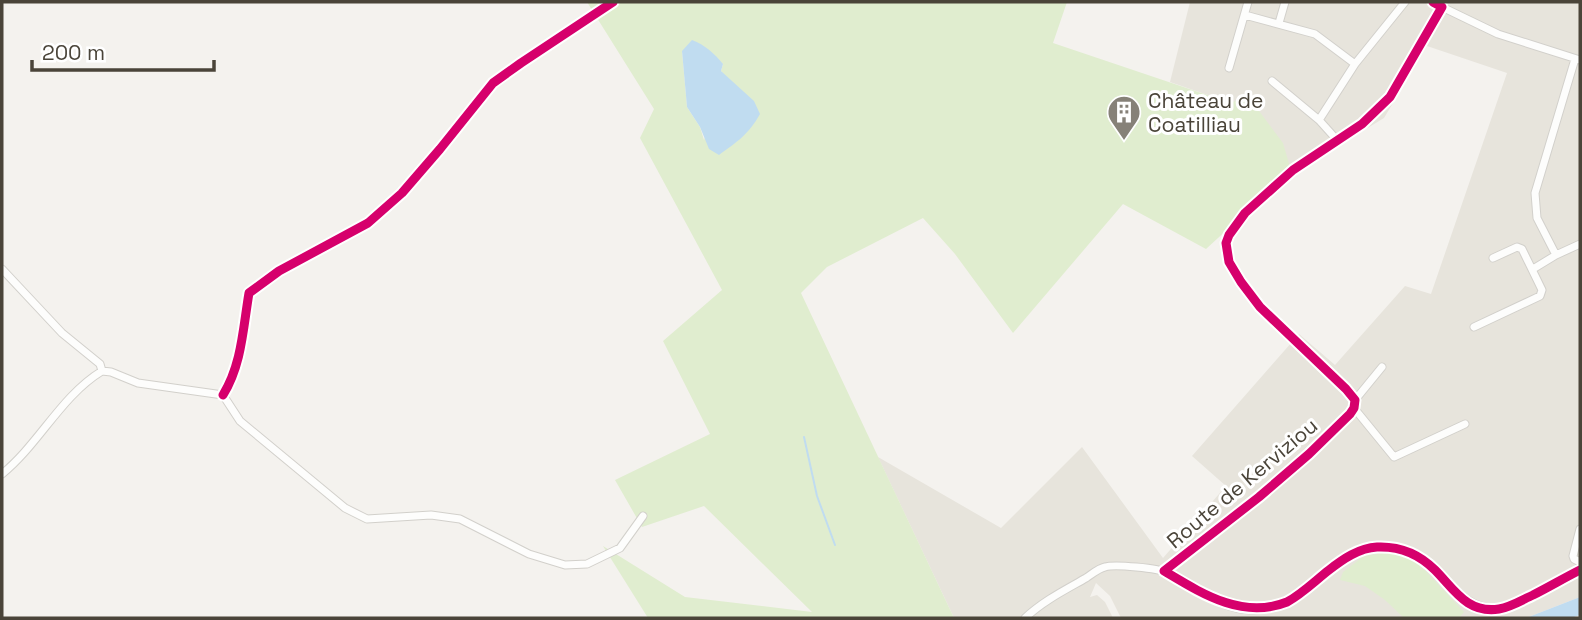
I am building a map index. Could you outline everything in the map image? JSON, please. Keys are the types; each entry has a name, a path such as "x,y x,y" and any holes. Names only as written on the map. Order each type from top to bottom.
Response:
{"street":[{"path":"223,395 238,364 249,293 279,271 368,223 402,192 494,83 613,2"},
{"path":"1229,68 1248,2"},
{"path":"1279,23 1285,2"},
{"path":"1319,120 1355,64 1405,2"},
{"path":"1433,2 1498,34 1578,59 1535,193 1537,218 1556,255"},
{"path":"1442,7 1390,97 1362,124 1293,170 1245,213 1226,243 1229,262 1260,307 1340,382 1395,457 1465,425"},
{"path":"1245,15 1315,34 1355,64"},
{"path":"1272,81 1319,120 1337,139"},
{"path":"1533,269 1580,244"},
{"path":"1475,327 1540,296 1542,290 1522,249 1517,247 1493,258"},
{"path":"2,269 62,332 100,364 102,371"},
{"name":"Route de Kerviziou","path":"1382,367 1342,422 1279,480 1164,571 1226,605 1255,610 1288,601 1352,554 1375,547 1402,549 1423,559 1468,604 1481,610 1491,610 1510,606 1580,570"},
{"path":"2,474 18,461 87,380 102,371 138,383 223,395 240,421 345,508 367,519 431,515 460,519 530,554 565,565 587,564 620,548 643,516"},
{"path":"1580,529 1573,556 1580,562"},
{"path":"1025,618 1038,605 1105,567 1164,571"}],"shaded area":[{"path":"1190,2 1580,2 1580,597 1526,618 1121,618 1110,596 1096,583 1090,597 1097,595 1105,602 1113,618 954,618 878,457 1001,528 1082,447 1163,558 1226,486 1192,456 1299,334 1335,365 1405,286 1431,294 1507,73 1427,46 1384,118 1279,182 1231,103 1170,82"}],"green space":[{"path":"587,2 1067,2 1053,43 1231,103 1247,95 1283,143 1290,167 1279,182 1206,249 1123,204 1013,333 955,254 923,218 827,267 801,293 954,618 648,618 603,546 685,597 812,612 704,506 642,527 615,480 710,434 663,341 722,290 640,138 654,109","holes":["682,51 723,64 721,71 726,77 704,140 700,127 687,107"]},
{"path":"1390,552 1418,563 1464,612 1459,618 1404,618 1365,586 1340,580 1343,572 1364,556"}],"water":[{"path":"692,40 720,60 723,64 721,71 754,101 760,114 737,142 719,155 709,149 700,127 687,107 682,51"},
{"path":"1580,597 1580,615 1571,618 1526,618"}],"waterway":[{"path":"804,437 817,496 835,545"}],"cycle path":[{"path":"223,395 238,358 249,293 279,271 368,223 402,193 493,83 613,2"},
{"path":"1433,2 1442,7 1390,97 1362,124 1293,170 1245,213 1226,243 1229,262 1260,307 1346,389 1355,400 1354,408 1309,454 1259,497 1164,571 1192,588 1222,601 1238,606 1270,607 1293,599 1334,566 1358,552 1377,547 1393,548 1422,560 1462,598 1478,608 1488,610 1512,605 1580,570"}],"place":[{"name":"Château de Coatilliau","path":"1124,142"}]}
